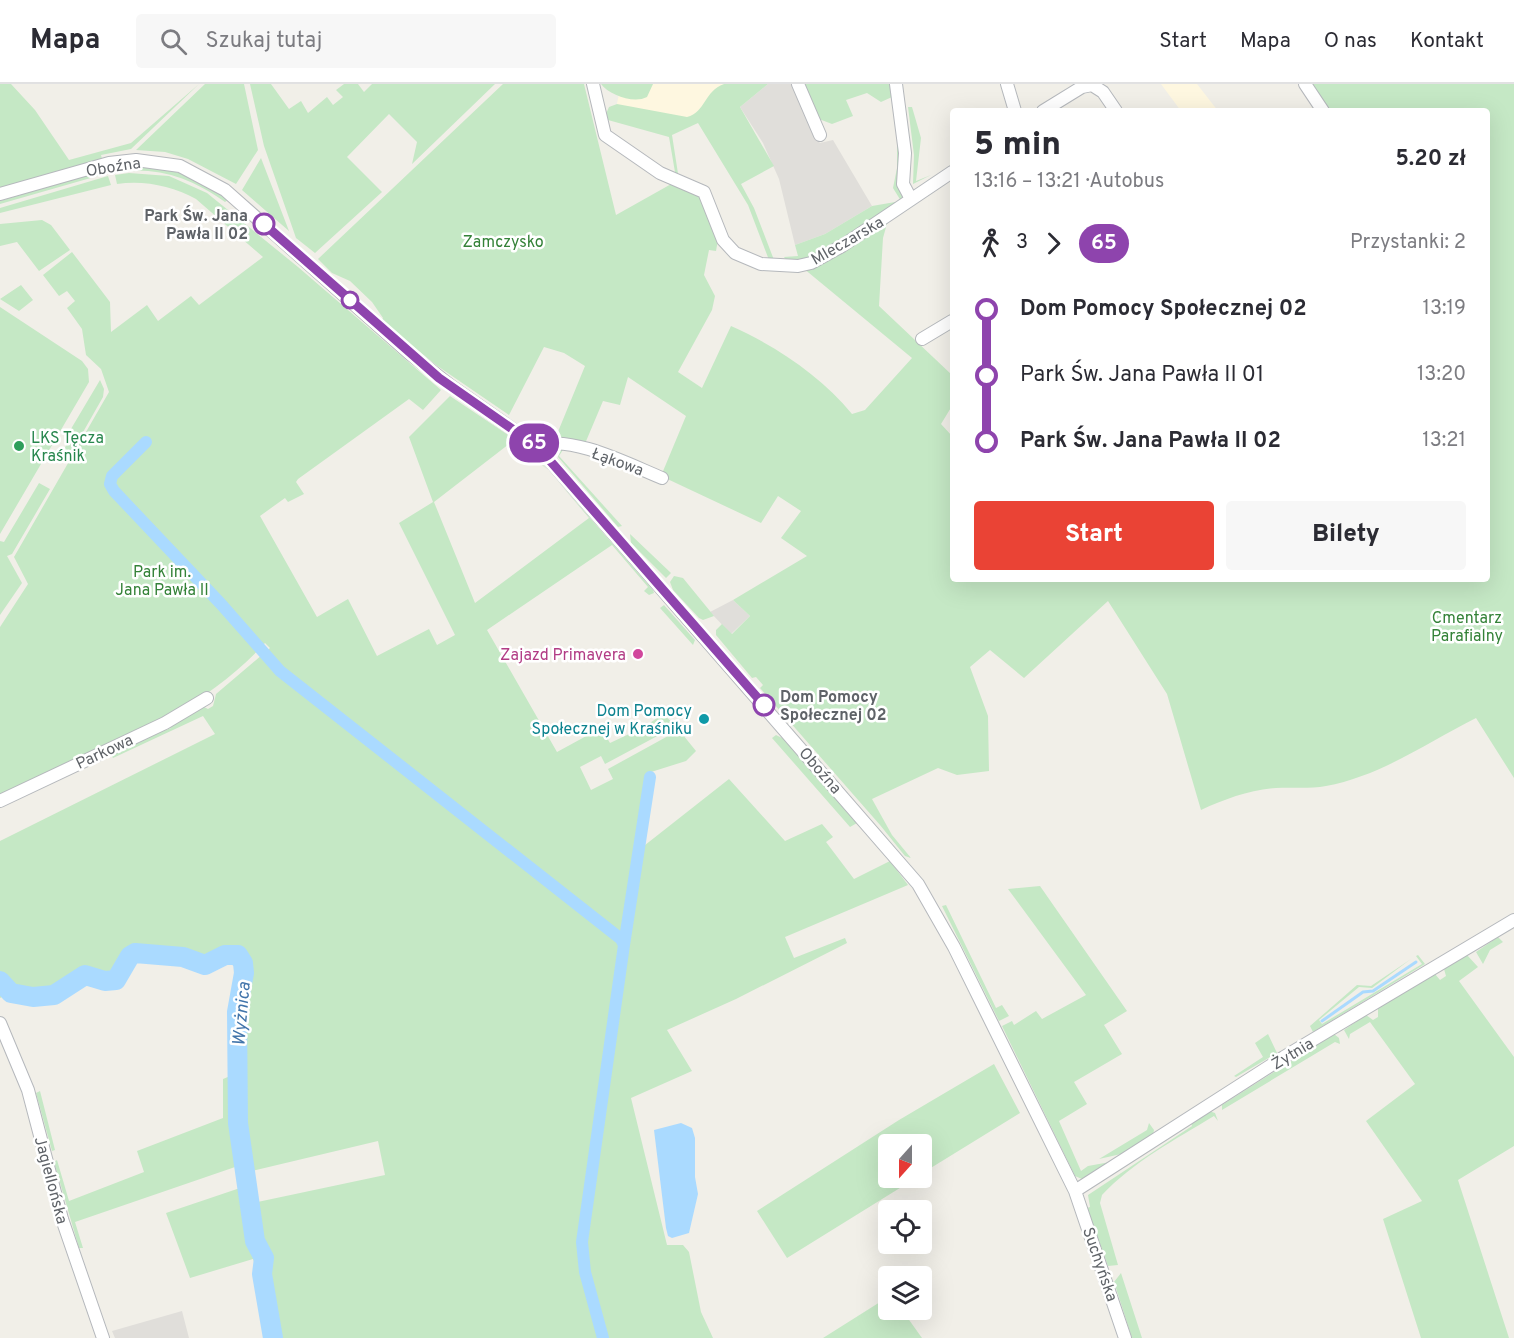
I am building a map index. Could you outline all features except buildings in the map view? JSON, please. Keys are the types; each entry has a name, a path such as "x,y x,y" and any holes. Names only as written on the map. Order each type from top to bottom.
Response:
{"street":[{"name":"Mleczarska","path":"593,84 605,135 660,173 704,192 727,246 744,258 761,264 798,266 812,263 868,230 950,173"},
{"path":"798,84 820,135"},
{"path":"896,84 905,153 903,184 911,199"},
{"path":"1007,84 1014,108"},
{"path":"1305,84 1321,108"},
{"path":"1048,108 1082,87 1092,85 1103,92 1114,108"},
{"name":"Oboźna","path":"0,194 122,161 165,162 197,174 239,202 439,378 538,447 918,884 954,947 1075,1191"},
{"path":"922,339 950,322"},
{"name":"Łąkowa","path":"538,447 546,443 567,444 662,478"},
{"name":"Parkowa","path":"0,801 165,723 207,698"},
{"name":"Żytnia","path":"1075,1191 1284,1057 1514,920"},
{"name":"Jagiellońska","path":"0,1023 28,1090 62,1219 103,1338"},
{"name":"Suchyńska","path":"1075,1191 1125,1338"}],"shaded area":[{"path":"608,84 768,84 698,123 615,112 620,90"},
{"path":"768,84 793,84 813,135 820,143 833,140 872,206 825,234 795,245 779,179 763,143 740,107"},
{"path":"1161,84 1197,84 1216,108 1179,108"},
{"path":"733,600 750,616 731,634 710,612"},
{"path":"182,1311 189,1338 115,1338 112,1331"}],"green space":[{"path":"0,84 11,84 35,110 69,160 131,143 199,84 131,149 101,155 102,159 0,188"},
{"path":"205,84 244,84 258,150 236,184 188,159 165,152 136,150"},
{"path":"250,84 271,84 289,109 301,101 308,113 327,97 333,105 343,97 336,90 344,84 358,84 364,92 372,84 495,84 412,164 417,142 389,114 347,157 382,192 315,253 296,238 264,146"},
{"path":"503,84 584,84 616,215 673,183 699,192 719,234 716,251 709,250 704,275 715,296 712,310 678,372 702,388 731,326 797,363 826,387 852,414 865,410 912,358 803,268 888,220 883,238 879,306 950,373 950,409 941,424 950,434 950,582 1490,582 1490,108 1327,108 1310,84 1514,84 1514,778 1476,718 1366,775 1320,787 1276,788 1247,793 1201,810 1167,694 1108,601 1024,678 990,650 970,667 988,716 989,771 957,775 938,768 872,799 892,835 911,858 905,856 760,688 763,685 756,677 752,678 716,635 716,630 722,624 732,634 750,616 733,600 807,556 781,538 801,511 778,496 761,523 661,476 686,416 628,377 620,405 603,401 584,446 555,439 585,366 564,353 544,347 509,415 436,365 381,321 383,318 372,302 350,281 332,273 318,259"},
{"path":"601,84 653,84 647,97 629,99 610,92"},
{"path":"724,84 768,84 740,107 774,166 741,184 754,208 774,260 769,260 748,205 698,123 672,135 679,180 676,178 669,137 608,120 605,116 609,107 617,104 687,117 698,111 712,91"},
{"path":"803,84 892,84 893,105 892,97 881,102 867,93 846,100 853,116 832,124 819,119"},
{"path":"908,107 912,107 921,138 916,181 931,175 913,184 914,155"},
{"path":"897,139 899,139 900,150 899,185 903,200 864,232 834,250 803,260 787,261 784,257 798,256 795,245 825,234 872,206 901,201 893,188 897,168"},
{"path":"261,158 289,231 242,190"},
{"path":"143,166 177,172 200,180 220,192 228,200 225,202 199,186 172,175 145,171 114,172 113,168"},
{"path":"107,169 108,173 0,204 0,201"},
{"name":"Park im. Jana Pawła II","path":"129,173 169,176 207,193 298,267 441,390 423,410 409,399 298,479 296,482 304,494 288,502 285,498 260,516 317,617 348,599 377,656 429,629 437,645 455,635 399,523 433,502 409,437 450,396 523,445 548,470 513,441 434,502 475,603 589,518 556,479 653,590 654,593 649,595 644,591 648,587 612,545 487,630 557,752 601,728 610,743 644,727 663,714 676,726 605,764 601,756 580,767 591,790 613,779 608,769 679,730 696,751 686,761 651,772 640,849 729,779 785,841 822,824 833,837 826,842 854,879 890,861 908,885 785,937 794,958 845,938 847,943 736,999 667,1030 692,1071 631,1098 667,1245 683,1245 689,1252 701,1312 713,1338 605,1338 589,1287 601,1338 272,1338 261,1282 253,1259 190,1278 166,1213 240,1188 238,1166 75,1222 83,1248 79,1248 54,1162 57,1160 69,1201 144,1172 137,1151 223,1118 223,1079 235,1074 243,963 238,955 225,955 205,965 183,957 135,953 130,956 116,980 105,981 85,975 53,995 41,997 11,995 0,998 0,841 215,734 203,716 113,758 110,753 164,727 166,730 171,728 169,725 202,706 208,709 213,706 216,694 270,648 265,643 237,670 207,693 141,733 0,798 0,627 28,584 14,557 109,392 101,369 86,355 82,329 67,308 75,301 67,291 59,296 43,275 72,252 110,302 111,332 147,305 158,321 191,296 199,305 263,257 196,199 158,185 117,184 115,175","holes":["378,1141 385,1175 253,1203 248,1172"]},
{"path":"108,176 111,185 0,213 0,208"},
{"path":"42,220 51,225 70,250 39,271 17,242 0,246 0,224"},
{"path":"21,285 33,300 19,311 0,299"},
{"name":"LKS Tęcza Kraśnik","path":"0,307 82,361 88,369 89,382 0,534"},
{"path":"100,380 104,389 103,397 70,455 63,451 68,442 65,439"},
{"path":"566,445 559,456 622,526 618,527 558,457 560,447"},
{"path":"39,483 50,489 12,554 7,556 22,583 0,615 0,541 4,542"},
{"path":"630,534 671,573 666,578 631,543"},
{"path":"674,576 683,578 714,616 703,620 699,618 673,590 670,582"},
{"path":"664,605 695,640 693,645 660,608"},
{"path":"776,735 784,739 887,857 857,823 850,827 772,738"},
{"path":"1040,886 1127,1011 1104,1025 1122,1054 1074,1082 1087,1104 1059,1121 1081,1171 1088,1166 1110,1162 1082,1179 1075,1176 1002,1026 1012,1021 1014,1025 1036,1011 1042,1019 1086,995 1008,889"},
{"path":"946,905 996,1008 1002,1005 1009,1016 999,1021 942,906"},
{"path":"1498,937 1503,942 1490,950 1483,964 1476,952"},
{"path":"1418,955 1425,964 1313,1032 1310,1026 1357,985 1371,986 1411,959 1372,988 1359,987 1319,1020 1322,1024 1422,964 1416,956"},
{"path":"1467,955 1478,967 1459,981 1514,1057 1514,1146 1458,1180 1509,1338 1421,1338 1383,1219 1422,1201 1366,1121 1415,1084 1370,1022 1350,1034 1349,1039 1344,1030 1366,1015 1373,1020 1378,1017 1378,1008 1435,974 1440,980 1446,976 1444,969"},
{"path":"1268,1034 1277,1053 1236,1077 1234,1076 1263,1057 1255,1043"},
{"path":"1334,1034 1339,1038 1340,1044 1335,1042 1222,1110 1222,1105"},
{"path":"994,1064 1020,1113 932,1167 932,1134 878,1134 878,1188 900,1188 787,1258 757,1211 899,1120"},
{"path":"40,1091 55,1150 52,1151 36,1093"},
{"path":"1209,1111 1215,1113 1218,1121 1214,1116 1155,1152 1127,1172 1102,1195 1100,1203 1118,1265 1108,1266 1087,1208 1090,1207 1088,1195 1192,1126 1191,1123"},
{"path":"1149,1123 1154,1130 1153,1135 1121,1154 1099,1159 1147,1130"},
{"path":"1121,1273 1142,1338 1132,1338 1114,1282"},
{"path":"878,1303 878,1320 909,1320 922,1338 823,1338"}],"water":[{"path":"681,1123 692,1128 695,1138 695,1177 698,1194 689,1233 672,1238 668,1236 666,1228 654,1130"}],"waterway":[{"path":"146,442 112,476 110,484 114,491 221,604 280,671 621,939 624,945 582,1242 585,1272 603,1338"},
{"path":"624,945 650,777"},
{"name":"Wyżnica","path":"0,981 11,993 33,997 54,995 85,975 105,981 116,980 130,956 135,953 183,957 205,965 225,955 238,955 243,963 244,973 237,1012 238,1123 255,1241 264,1258 262,1274 273,1338"},
{"path":"1322,1021 1363,992 1373,991 1416,962"}],"bus line":[{"name":"65","path":"264,224 439,378 520,432 538,447 764,705"}],"place":[{"name":"Park Św. Jana Pawła II 02","path":"264,224"},
{"name":"LKS Tęcza Kraśnik","path":"19,446"},
{"name":"Zajazd Primavera","path":"638,654"},
{"name":"Dom Pomocy Społecznej 02","path":"764,705"},
{"name":"Dom Pomocy Społecznej w Kraśniku","path":"704,719"}],"park label":[{"name":"Zamczysko","path":"503,241"},
{"name":"Cmentarz Parafialny","path":"1467,626"}]}
